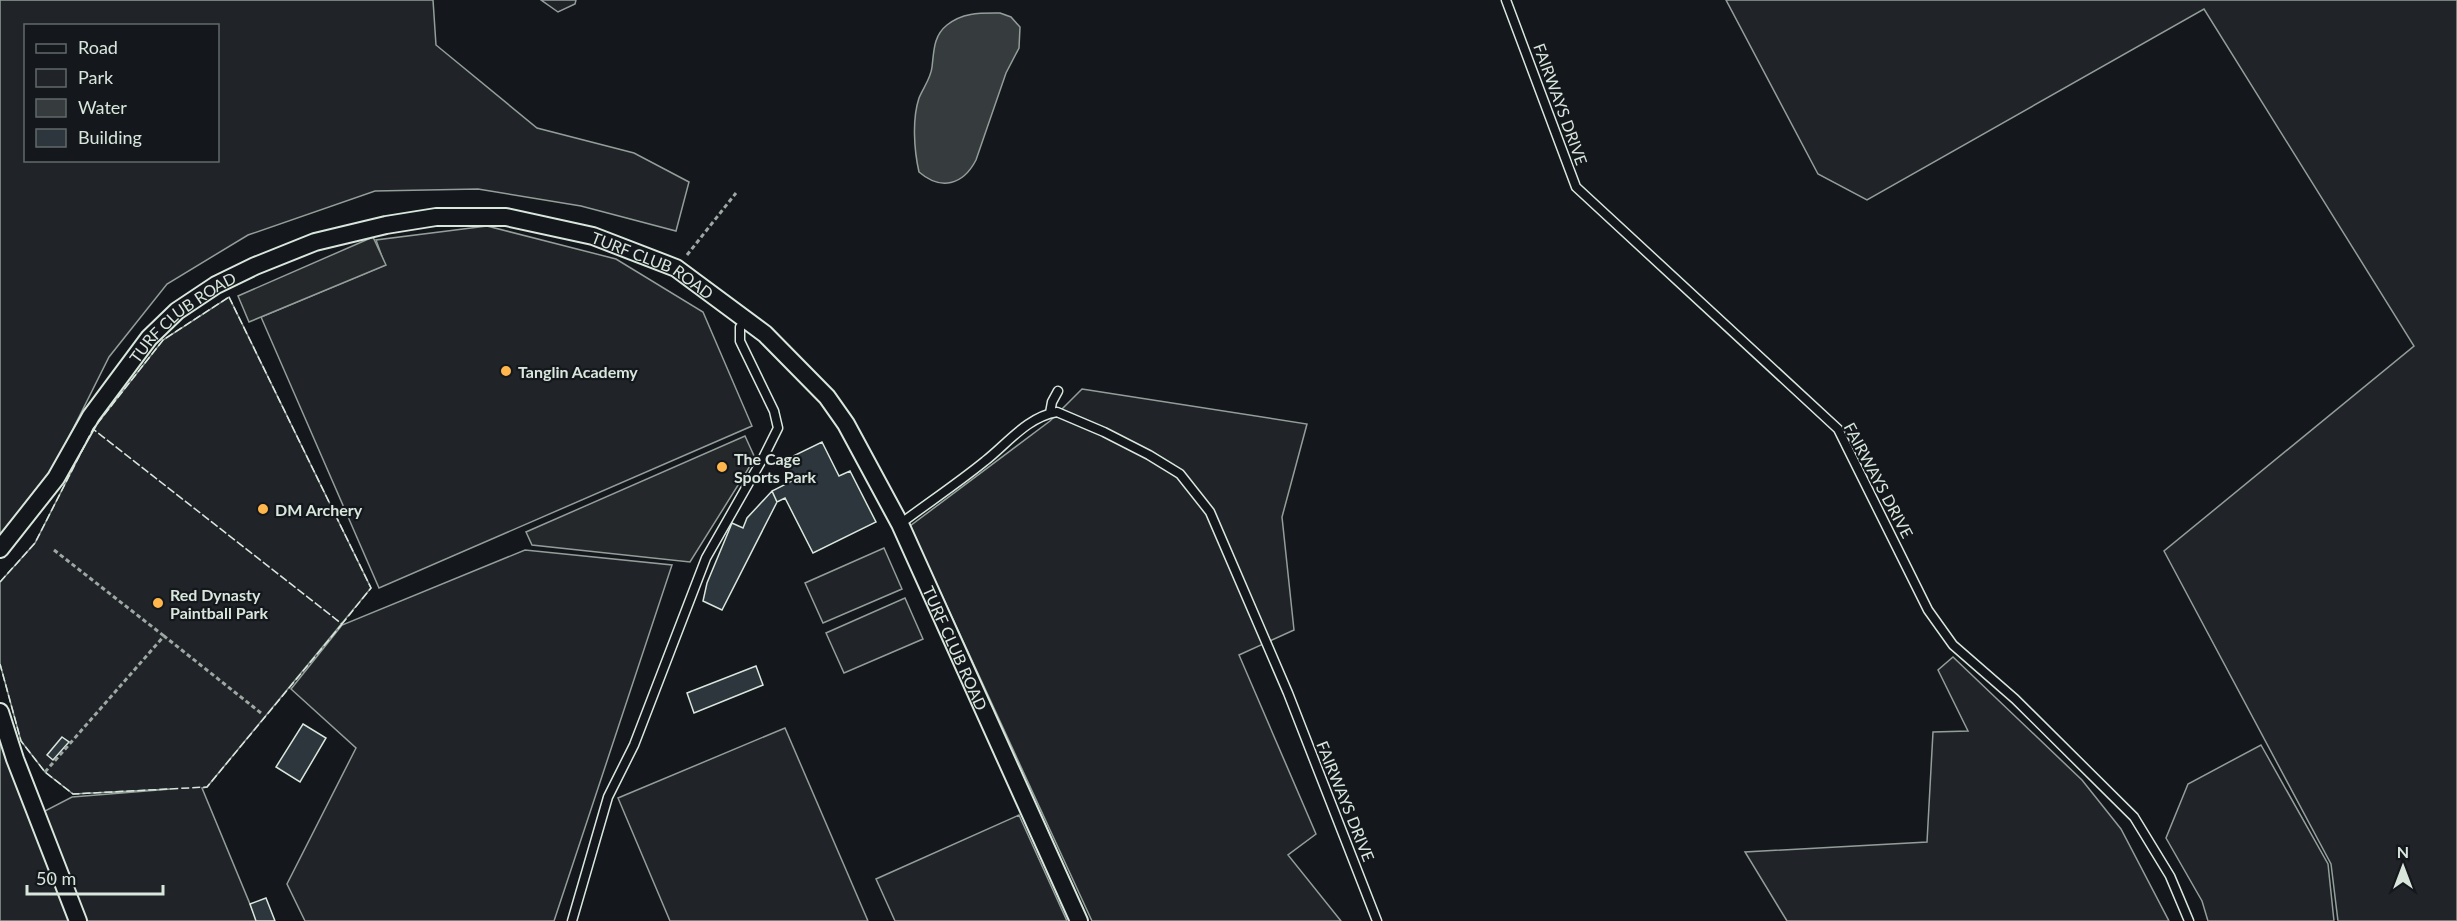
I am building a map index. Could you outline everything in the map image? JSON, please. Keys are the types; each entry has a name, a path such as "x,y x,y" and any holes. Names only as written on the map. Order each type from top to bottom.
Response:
{"street":[{"name":"TURF CLUB ROAD","path":"0,549 56,478 91,416 148,338 177,311 206,291 255,266 315,242 386,225 436,217 506,217 593,236 676,268 765,334 827,398 846,424 900,524 1079,921"},
{"path":"0,712 15,759 78,921"}],"lane":[{"name":"FAIRWAYS DRIVE","path":"1506,0 1576,187 1838,429 1928,610 1953,645 2015,699 2133,817 2170,876 2189,921"},
{"path":"572,921 608,797 634,745 706,558 778,428 774,411 740,341 740,327 746,321"},
{"path":"900,524 986,460 1024,427 1050,413 1052,402 1058,391"},
{"name":"FAIRWAYS DRIVE","path":"1050,413 1056,412 1104,432 1180,474 1210,512 1288,693 1377,921"}],"path":[{"path":"676,268 736,194"},
{"path":"54,550 261,713"},
{"path":"45,772 164,636"}],"green space":[{"path":"0,0 433,0 436,45 537,128 634,153 689,182 676,231 581,206 478,189 375,191 248,235 167,284 109,357 45,485 0,538"},
{"path":"541,0 576,0 575,4 558,12"},
{"path":"1726,0 2457,0 2457,921 2338,921 2331,864 2164,551 2414,346 2204,9 1867,200 1818,174"},
{"name":"Tanglin Academy","path":"487,226 616,259 703,312 752,426 379,588 261,317 385,265 376,240"},
{"path":"229,297 371,588 207,787 202,788 257,921 85,921 39,814 72,797 171,789 73,794 45,772 21,741 0,664 0,582 35,543 93,429 163,340"},
{"path":"1082,389 1307,424 1282,517 1294,630 1239,655 1316,834 1288,855 1341,921 1092,921 910,526 1050,421"},
{"path":"884,548 902,589 823,623 805,583"},
{"path":"525,550 672,565 554,921 305,921 287,884 356,748 291,689 342,625"},
{"path":"905,598 923,639 844,673 826,633"},
{"path":"1953,657 2082,780 2121,829 2169,921 1787,921 1745,852 1927,842 1933,732 1968,731 1938,670"},
{"path":"785,728 868,921 670,921 618,798"},
{"path":"0,735 74,921 0,921"},
{"path":"2261,745 2328,864 2334,921 2208,921 2202,901 2166,838 2188,784"},
{"path":"1019,815 1067,921 895,921 876,879"}],"shaded area":[{"path":"373,237 386,265 249,322 238,296"},
{"path":"745,436 755,458 690,562 532,545 526,532"}],"water":[{"path":"1000,13 1011,17 1020,27 1019,48 1006,73 976,160 965,175 958,180 935,182 919,172 914,135 917,106 929,79 937,39 942,29 959,18 972,14"}],"building":[{"path":"822,442 839,476 850,471 876,522 813,553 785,498 777,502 772,491 794,480 785,460"},
{"path":"772,491 777,502 722,610 703,601 707,583 732,523 743,528 747,518"},
{"path":"756,666 763,685 694,713 687,693"},
{"path":"303,724 326,738 300,782 276,767"},
{"path":"62,737 69,742 53,760 47,755"},
{"path":"266,898 275,921 256,921 250,904"}],"fence":[{"path":"229,297 371,588 342,624 93,429 163,340 229,297"},
{"path":"0,582 35,543 93,429 342,624 207,787 73,794 45,772 21,741 0,664"}],"place":[{"name":"Tanglin Academy","path":"506,371"},
{"name":"The Cage Sports Park","path":"722,467"},
{"name":"DM Archery","path":"263,509"},
{"name":"Red Dynasty Paintball Park","path":"158,603"}]}
